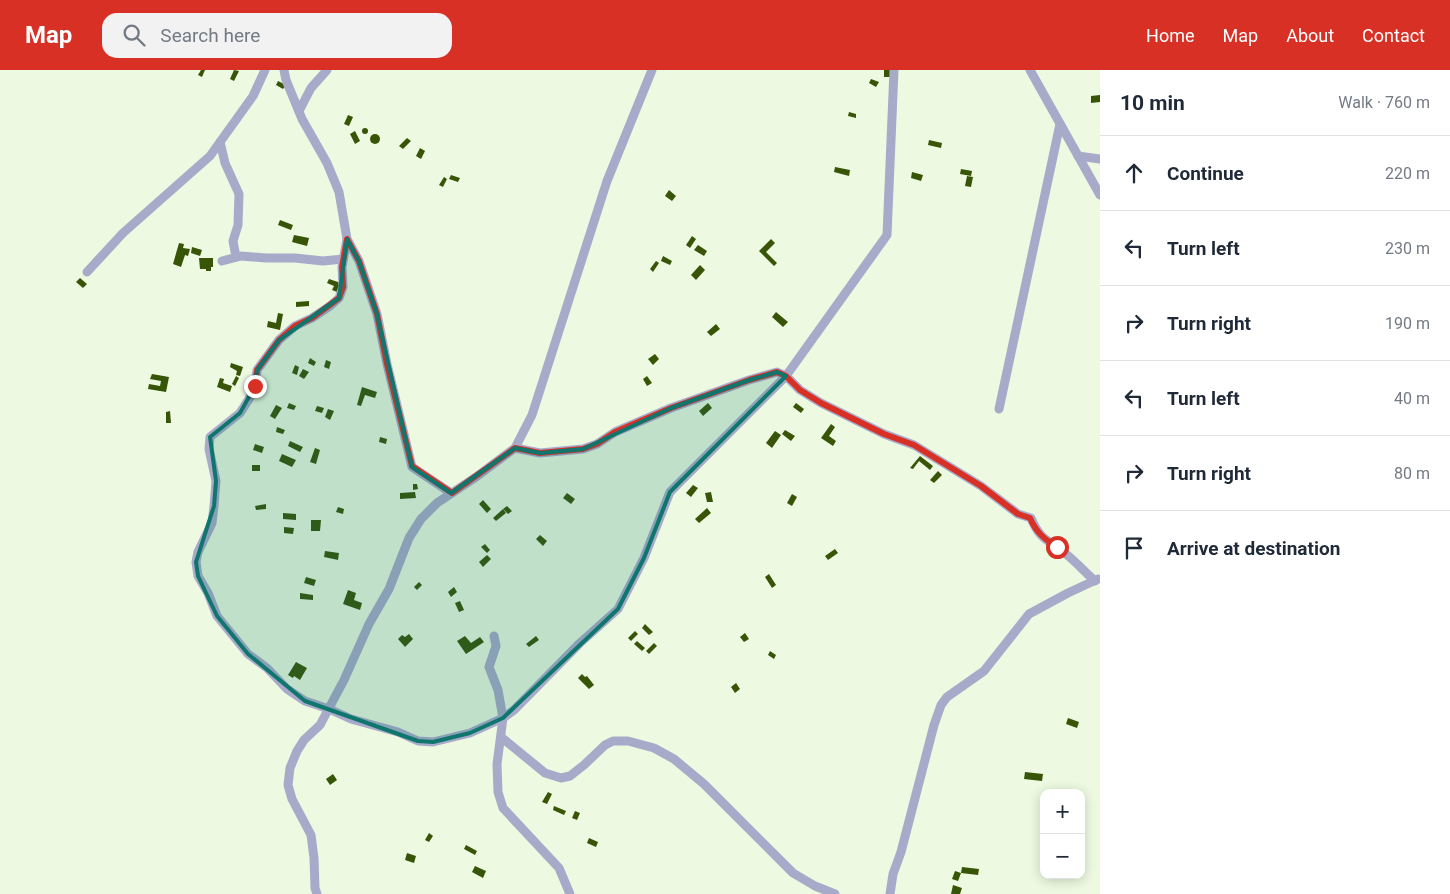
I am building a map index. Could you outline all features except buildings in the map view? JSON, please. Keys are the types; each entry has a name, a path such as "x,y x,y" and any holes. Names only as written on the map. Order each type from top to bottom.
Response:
{"street":[{"path":"88,272 123,233 210,156 253,96 265,70"},
{"path":"284,70 286,80 299,111 339,192 347,239 359,261 377,314 412,466 452,493"},
{"path":"299,111 311,88 327,70"},
{"path":"317,894 310,834 292,799 288,785 290,768 304,740 320,725 329,709 389,589 413,532 421,519 437,503 515,448 532,415 607,181 652,70"},
{"path":"347,239 342,267 343,287 339,298 312,318 295,326 279,340 257,370 255,386 240,413 210,437 209,449 216,481 214,506 212,523 198,552 196,562 198,576 208,593 217,616 248,654 267,668 287,689 305,701 351,719 398,732 418,741 433,742 470,733 503,718 514,710 580,643 618,609 644,558 670,492 786,376 887,235 894,70"},
{"path":"1030,70 1100,195"},
{"path":"999,409 1060,124"},
{"path":"220,142 225,163 239,194 238,225 233,241 236,257"},
{"path":"1078,156 1100,159"},
{"path":"222,261 240,256 323,261 343,259"},
{"path":"515,448 540,453 583,449 597,444 615,432 671,408 777,372 786,376 800,390 821,403 884,434 914,445 981,486 1018,514 1030,518 1043,538 1067,554 1097,580 1029,614 984,671 947,697 941,705 934,725 901,852 893,874 890,894"},
{"path":"494,636 496,646 490,667 498,690 503,718 497,764 498,792 503,808 559,868 570,894"},
{"path":"501,738 545,773 561,778 570,776 605,745 613,741 628,741 654,748 674,759 704,784 793,873 815,886 835,894"}],"highlighted area":[{"path":"347,239 359,261 377,314 412,467 451,493 515,448 540,453 583,449 671,408 777,372 786,376 670,492 644,558 618,609 503,718 470,733 433,742 418,741 305,701 248,654 217,616 198,576 196,562 214,506 216,481 210,437 240,413 255,386 257,370 279,340 339,298"}],"route":[{"path":"255,386 257,370 279,340 295,326 312,318 339,298 343,287 342,267 347,239 359,261 369,286 412,466 452,493 515,448 540,453 583,449 597,444 615,432 671,408 777,372 786,376 800,390 821,403 884,434 914,445 981,486 1018,514 1030,518 1043,538 1057,547"}]}
